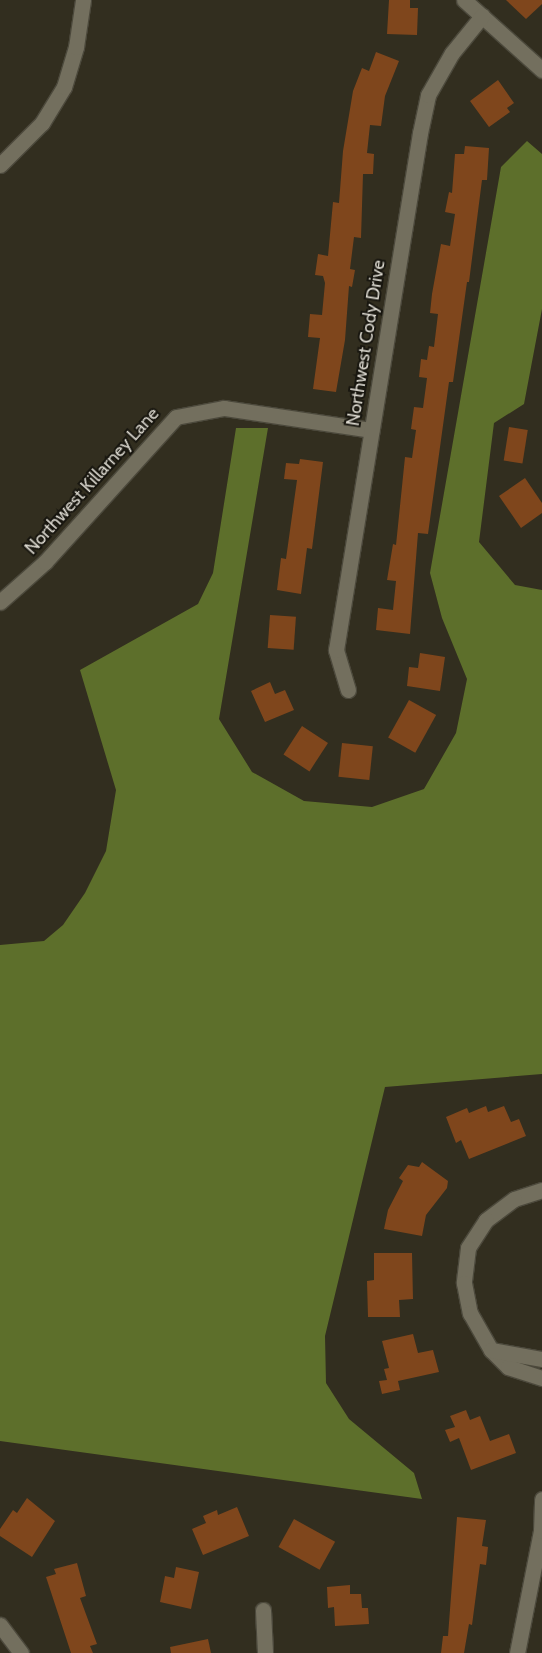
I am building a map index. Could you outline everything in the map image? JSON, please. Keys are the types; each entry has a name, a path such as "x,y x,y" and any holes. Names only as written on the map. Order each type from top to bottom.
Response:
{"street":[{"path":"0,165 42,123 64,87 76,47 83,0"},
{"path":"464,0 542,70"},
{"name":"Northwest Cody Drive","path":"348,690 336,650 428,95 452,53 482,16"},
{"name":"Northwest Killarney Lane","path":"0,602 45,562 176,417 224,408 371,430"},
{"path":"542,1190 514,1198 499,1208 481,1226 468,1248 464,1267 467,1299 478,1333 508,1367 542,1378"},
{"path":"491,1350 542,1359"},
{"path":"517,1653 541,1529 542,1499"},
{"path":"263,1610 265,1653"},
{"path":"0,1625 22,1653"}],"green space":[{"path":"527,141 542,154 542,309 524,404 494,423 479,542 515,585 542,590 542,1074 385,1087 325,1336 326,1383 349,1419 414,1473 422,1499 0,1441 0,945 44,941 63,925 85,893 106,851 116,790 80,670 198,604 213,573 236,428 268,428 219,719 252,772 304,801 372,807 424,789 456,733 467,679 442,618 430,573 501,167"}],"building":[{"path":"389,0 410,0 410,8 418,8 417,35 387,34"},
{"path":"506,0 542,0 542,4 526,19"},
{"path":"376,52 399,61 385,96 381,126 370,125 367,153 374,154 373,174 363,174 361,238 354,237 350,269 355,270 352,287 349,286 345,340 336,392 313,389 320,338 308,337 310,314 322,315 325,283 323,276 315,275 318,254 328,256 333,202 339,203 343,151 353,91 362,68 369,71"},
{"path":"498,80 514,103 507,108 510,112 489,127 470,101"},
{"path":"465,146 489,148 487,180 482,180 469,282 467,282 453,382 449,382 428,534 418,533 410,634 376,630 378,608 393,610 396,581 387,580 393,544 396,545 405,457 412,458 416,430 411,429 414,407 423,408 427,378 419,377 421,359 427,360 429,346 434,347 438,314 430,313 432,294 441,244 450,246 455,214 445,212 449,192 452,193 455,154 464,154"},
{"path":"509,427 528,430 522,464 504,461"},
{"path":"300,459 323,462 312,549 307,548 301,594 277,590 281,558 286,559 297,480 284,479 286,463 299,464"},
{"path":"525,478 542,503 542,513 521,528 499,496"},
{"path":"270,615 296,617 294,650 268,648"},
{"path":"420,653 445,657 440,691 407,686 409,667 418,668"},
{"path":"270,682 275,694 285,690 294,710 265,722 251,691"},
{"path":"409,700 436,715 415,753 388,738"},
{"path":"302,726 328,743 309,771 283,755"},
{"path":"342,743 373,746 369,780 338,777"},
{"path":"486,1106 488,1112 504,1106 511,1122 519,1119 526,1136 469,1159 461,1140 456,1143 446,1117 467,1108 469,1113"},
{"path":"422,1162 448,1181 447,1188 426,1215 422,1236 384,1229 388,1210 403,1181 399,1178 408,1165 419,1167"},
{"path":"374,1253 412,1253 413,1299 399,1300 400,1317 368,1317 367,1281 374,1280"},
{"path":"413,1334 418,1353 433,1350 439,1372 398,1381 400,1390 382,1394 379,1381 387,1380 384,1369 389,1368 382,1341"},
{"path":"466,1410 470,1420 480,1416 490,1441 509,1434 516,1453 471,1470 459,1438 450,1442 445,1430 455,1427 450,1416"},
{"path":"27,1498 55,1521 32,1557 0,1536 0,1529 13,1510 17,1513"},
{"path":"237,1507 249,1536 203,1555 192,1529 206,1523 203,1516 217,1510 218,1515"},
{"path":"457,1517 486,1520 482,1546 488,1547 486,1565 480,1564 472,1625 469,1624 464,1653 441,1653 443,1636 448,1636"},
{"path":"294,1519 335,1542 320,1570 278,1547"},
{"path":"77,1563 86,1596 80,1598 97,1644 90,1646 93,1653 71,1653 46,1577 56,1574 54,1569"},
{"path":"176,1567 199,1572 191,1609 160,1602 165,1576 174,1578"},
{"path":"350,1585 350,1594 361,1594 362,1608 368,1608 369,1624 335,1626 334,1607 328,1608 327,1587"},
{"path":"208,1639 211,1653 171,1653 170,1647"}]}
